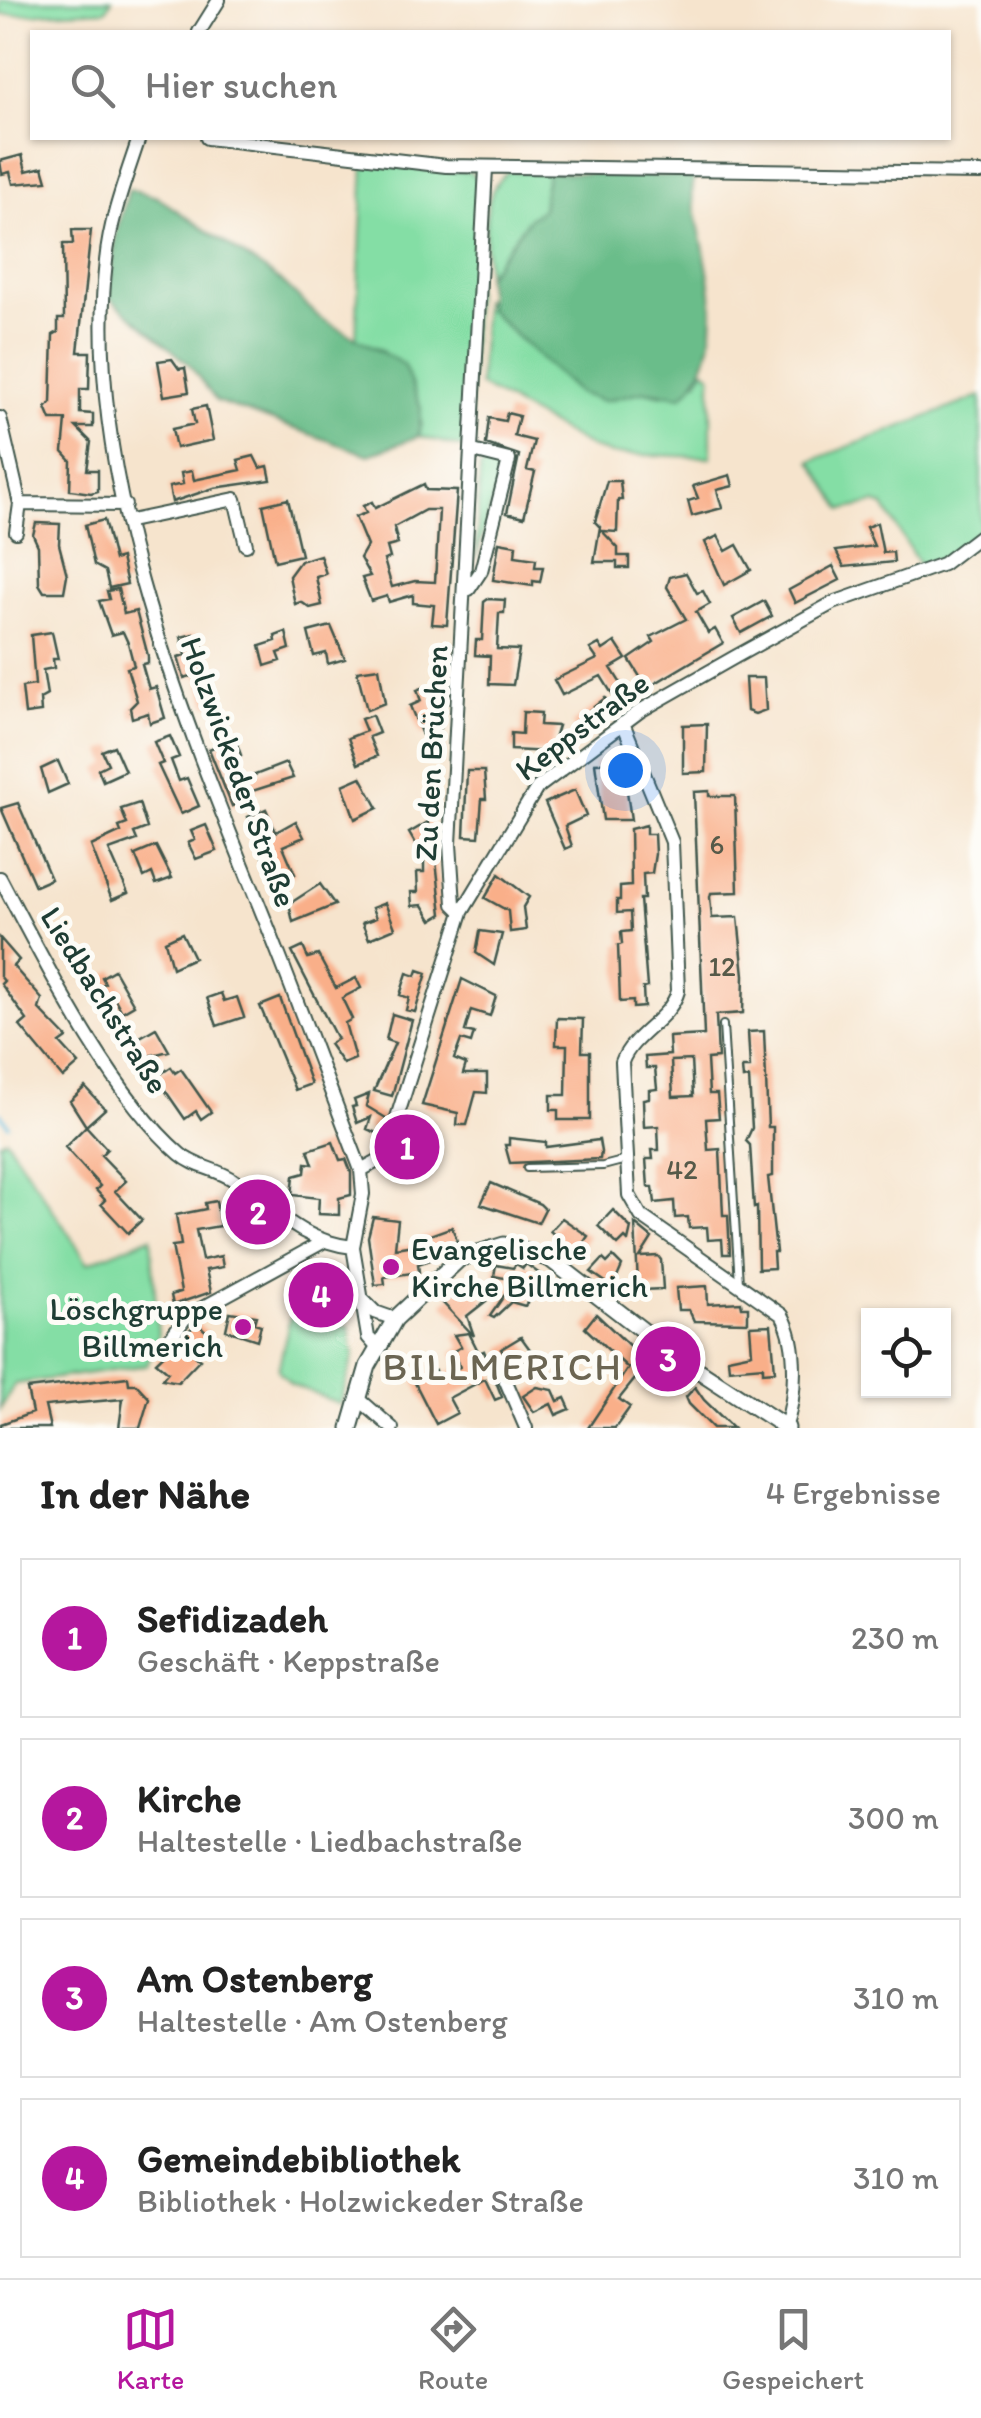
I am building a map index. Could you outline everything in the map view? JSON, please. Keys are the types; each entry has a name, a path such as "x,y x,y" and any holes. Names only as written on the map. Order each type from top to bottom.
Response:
{"street":[{"path":"199,30 219,0"},
{"name":"Holzwickeder Straße","path":"139,140 110,236 104,302 106,399 126,505 184,722 361,1170 363,1194 353,1247 368,1337 376,1346"},
{"path":"222,140 486,168 981,173"},
{"name":"Zu den Brüchen","path":"462,912 454,904 450,844 486,168"},
{"path":"0,418 20,504 16,532"},
{"name":"Zu den Brüchen","path":"466,593 480,572 508,460 473,451"},
{"path":"130,520 235,499 246,545"},
{"path":"20,504 126,505"},
{"name":"Keppstraße","path":"361,1170 382,1159 387,1149 462,912 537,788 623,723 832,604 943,564 981,535"},
{"path":"350,1428 376,1346 394,1320 460,1259 491,1246 520,1246 550,1259 672,1352 786,1428 794,1400 787,1324 778,1311 641,1216 629,1195 622,1062 630,1045 674,1001 678,990 673,850 623,723"},
{"name":"Liedbachstraße","path":"0,878 114,1079 143,1115 192,1164 231,1178 321,1243 353,1247"},
{"path":"169,1340 186,1317 321,1243"},
{"path":"361,1298 376,1312 394,1320"},
{"path":"505,1379 526,1428"},
{"path":"359,1400 392,1428"}],"lane":[{"path":"723,1025 739,1283"},
{"path":"528,1168 603,1166 627,1159"}],"green space":[{"path":"0,0 112,0 106,10 0,15"},
{"path":"364,163 470,172 479,180 468,449 419,436 422,424 382,350 356,339"},
{"path":"509,171 547,172 542,210 530,217 486,276 488,204 499,180"},
{"path":"547,172 694,177 692,193 708,272 712,326 699,375 682,396 645,391 603,401 578,393 488,309 486,276 530,217 542,210"},
{"path":"129,189 157,197 281,281 320,318 403,364 421,408 419,436 369,455 216,401 189,364 109,297 116,234"},
{"path":"484,298 488,310 578,393 603,401 645,391 662,395 698,381 704,369 711,375 711,457 611,454 593,448 479,385"},
{"path":"981,396 981,529 956,553 921,568 884,506 875,503 843,510 811,461"},
{"path":"492,461 500,475 476,558 480,467"},
{"path":"6,1139 88,1263 151,1237 158,1336 147,1365 15,1384 0,1409 0,1142"},
{"path":"302,1310 321,1325 349,1326 354,1355 340,1404 291,1384 278,1370 290,1318"}],"building":[{"path":"22,155 26,171 43,167 47,181 13,184 10,172 2,174 0,161"},
{"path":"72,230 91,230 78,352 90,352 89,389 80,389 80,413 93,414 93,427 76,427 91,442 87,470 98,470 98,491 91,493 70,490 71,461 63,452 66,420 51,420 46,408 51,403 53,335 58,332 58,319 64,319 63,244 73,244"},
{"path":"172,359 179,369 185,368 189,392 164,396 158,361"},
{"path":"206,406 213,440 176,448 172,429 195,424 192,409"},
{"path":"507,413 519,416 514,436 534,441 527,470 535,472 524,517 507,513 519,455 486,444 489,418 505,421"},
{"path":"254,456 260,468 268,466 271,480 214,488 172,502 169,487 183,484 181,473 192,471 194,480 241,470 238,460"},
{"path":"730,475 733,486 717,490 722,508 692,516 688,501 698,498 693,486"},
{"path":"607,481 620,481 622,500 618,500 617,532 602,531 618,548 618,556 629,556 629,568 617,568 617,562 594,562 600,527 595,522"},
{"path":"424,484 426,490 457,491 447,625 432,624 434,605 413,603 413,595 389,602 387,596 371,601 362,578 370,576 360,558 367,546 355,517 366,513 363,506 372,502 375,508","holes":["425,510 439,510 435,582 415,581 392,587 384,560 390,558 387,547 398,544 394,527"]},
{"path":"288,499 301,555 275,561 263,505"},
{"path":"104,520 114,560 121,558 127,584 109,588 105,571 94,565 85,525"},
{"path":"36,523 60,524 59,544 67,575 64,592 44,592 39,584 38,546 33,535"},
{"path":"877,523 883,553 893,552 894,562 844,567 836,551 874,546 866,527"},
{"path":"718,536 726,551 737,545 751,570 724,585 705,542"},
{"path":"499,542 516,545 515,556 536,559 535,567 543,567 540,582 533,581 533,586 493,580"},
{"path":"320,555 326,574 316,577 322,605 310,608 301,602 295,604 289,576 300,561"},
{"path":"833,566 840,580 795,603 789,590"},
{"path":"686,573 697,593 703,591 710,604 696,612 708,633 715,629 723,643 647,688 629,659 654,642 651,637 686,619 667,587 670,577"},
{"path":"118,589 124,614 136,611 148,656 148,663 142,664 149,689 156,687 165,718 150,723 148,713 132,718 130,708 137,701 127,668 134,666 128,643 123,632 111,635 99,601 109,599 107,591"},
{"path":"505,600 504,613 499,613 497,649 519,650 513,685 489,684 490,656 475,655 476,640 482,640 484,602"},
{"path":"764,601 772,616 741,633 733,618"},
{"path":"331,626 345,659 328,664 326,653 314,656 308,632"},
{"path":"52,632 58,659 53,659 54,668 43,670 47,695 40,699 41,712 25,714 22,687 35,685 31,635"},
{"path":"286,632 290,649 278,653 281,661 265,666 260,646 276,641 275,636"},
{"path":"194,634 198,648 203,646 216,703 207,705 198,674 184,678 178,657 186,655 181,637"},
{"path":"615,642 626,659 611,668 625,690 614,697 601,676 562,695 554,680 597,659 590,649 599,644 603,650"},
{"path":"379,668 385,703 367,710 357,671"},
{"path":"745,678 764,678 766,710 755,714 747,711"},
{"path":"428,686 440,728 422,735 410,706 421,701 417,690"},
{"path":"605,698 613,710 578,734 572,724"},
{"path":"523,712 541,713 540,725 558,726 550,752 511,750 511,733 522,734"},
{"path":"372,715 379,733 369,737 377,756 358,764 348,738 366,731 361,719"},
{"path":"707,724 706,772 683,773 683,725"},
{"path":"170,736 179,757 171,760 179,781 187,778 199,806 181,814 158,765 163,763 154,742"},
{"path":"226,742 228,748 237,744 241,755 226,762 234,783 286,763 293,778 246,793 249,799 232,806 209,749"},
{"path":"114,746 125,771 103,781 98,769 108,764 102,751"},
{"path":"58,761 68,784 48,793 41,769"},
{"path":"623,762 631,820 603,820 595,763"},
{"path":"467,771 484,771 486,799 482,799 479,837 464,836"},
{"path":"361,777 378,808 355,819 343,785"},
{"path":"575,790 586,816 565,826 572,846 565,849 545,803"},
{"path":"694,792 735,796 738,892 711,893 710,897 712,918 738,917 743,1013 716,1015 718,1058 707,1059 709,1094 717,1094 719,1118 706,1119 708,1150 720,1149 723,1215 728,1215 730,1254 723,1254 722,1239 708,1240 707,1227 689,1228 688,1217 675,1218 674,1201 655,1203 653,1187 648,1187 646,1159 653,1159 652,1150 659,1150 658,1126 644,1127 643,1099 649,1098 649,1090 657,1089 655,1068 646,1068 645,1057 670,1055 669,1037 704,1035","holes":["691,1060 693,1096 673,1097 671,1061"]},
{"path":"18,803 51,879 35,886 1,808"},
{"path":"139,803 147,828 134,833 137,840 109,850 128,893 112,900 91,846 121,832 119,827 127,824 121,809"},
{"path":"266,809 276,832 296,821 304,837 283,846 295,874 273,883 248,817"},
{"path":"428,822 438,841 434,843 442,914 432,920 423,905 412,906 411,892 418,892 417,872 424,872 424,859 409,833"},
{"path":"206,825 217,851 196,859 188,843 195,840 191,831"},
{"path":"646,825 646,834 654,834 655,854 652,873 643,874 644,899 640,899 647,987 643,988 644,1007 633,1008 633,1001 620,1002 618,945 622,944 621,932 631,931 630,912 617,913 617,900 620,887 631,886 630,829"},
{"path":"156,846 172,878 156,884 152,873 144,877 135,855"},
{"path":"499,874 529,897 523,907 526,930 510,932 508,911 485,898"},
{"path":"320,884 335,905 293,922 289,904"},
{"path":"385,903 395,928 369,939 362,923 376,918 372,908"},
{"path":"480,931 502,934 494,965 476,953"},
{"path":"182,933 194,958 172,968 165,941"},
{"path":"0,938 19,960 13,966 42,999 39,1009 67,1038 60,1043 79,1064 63,1078 20,1026 27,1020 1,984 4,981 0,976"},
{"path":"303,947 308,958 318,955 336,988 356,978 361,988 342,998 352,1019 345,1023 355,1059 343,1064 329,1044 337,1039 292,952"},
{"path":"114,970 134,1005 122,1012 115,999 108,1003 99,987 105,983 102,977"},
{"path":"418,970 427,973 415,1012 406,1010 409,998 400,995 407,973 416,976"},
{"path":"462,979 496,996 490,1016 471,1010 465,1031 474,1033 471,1043 461,1040 454,1059 466,1064 463,1074 487,1074 487,1093 476,1092 467,1125 457,1125 458,1113 422,1105"},
{"path":"221,993 224,1001 237,997 244,1017 217,1026 207,998"},
{"path":"280,998 311,1084 295,1090 260,1006"},
{"path":"392,1014 412,1020 392,1096 374,1091 395,1043 386,1040"},
{"path":"557,1018 583,1019 582,1052 590,1052 590,1120 558,1120 558,1110 551,1110 551,1095 566,1095 567,1045 556,1045"},
{"path":"156,1028 169,1051 145,1057 135,1040"},
{"path":"764,1031 768,1127 773,1127 773,1176 768,1177 776,1252 774,1268 758,1269 757,1207 754,1208 750,1145 746,1141 752,1128 749,1078 743,1079 742,1068 750,1068 748,1032"},
{"path":"171,1067 175,1073 181,1069 211,1112 201,1119 196,1111 185,1119 156,1077"},
{"path":"85,1087 105,1109 86,1126 70,1101"},
{"path":"369,1094 366,1106 386,1118 381,1135 367,1129 371,1117 357,1123 352,1107 356,1106 354,1100"},
{"path":"415,1124 430,1130 426,1142 438,1146 433,1161 426,1159 424,1164 402,1156"},
{"path":"86,1126 107,1149 101,1155 126,1181 115,1191 142,1220 128,1233 101,1204 105,1200 96,1190 100,1186 65,1147"},
{"path":"509,1138 546,1142 546,1147 599,1140 600,1159 510,1163 505,1145 509,1145"},
{"path":"333,1142 340,1160 346,1159 351,1172 351,1195 339,1198 339,1215 318,1214 319,1198 292,1195 294,1176 305,1173 306,1163 313,1164 308,1150"},
{"path":"491,1183 540,1204 545,1209 538,1223 481,1204"},
{"path":"216,1201 220,1226 196,1230 202,1260 221,1256 223,1267 206,1270 211,1292 173,1305 171,1295 181,1292 172,1246 181,1245 176,1215 206,1209 205,1203"},
{"path":"613,1210 631,1228 628,1241 625,1238 618,1245 598,1226"},
{"path":"373,1217 398,1220 395,1248 413,1245 416,1240 452,1227 457,1241 446,1249 447,1254 418,1264 419,1272 384,1277 385,1284 375,1285 368,1237"},
{"path":"562,1218 588,1236 576,1254 550,1231"},
{"path":"635,1224 652,1238 640,1257 658,1256 661,1260 663,1289 641,1290 638,1284"},
{"path":"613,1257 622,1266 613,1287 591,1272 603,1259 607,1263"},
{"path":"329,1264 334,1305 310,1308 304,1267"},
{"path":"516,1264 523,1268 526,1264 544,1277 525,1306 511,1302 494,1318 490,1316 515,1280 494,1276 496,1265 513,1268"},
{"path":"467,1281 486,1301 467,1316 474,1336 443,1303"},
{"path":"707,1286 708,1304 741,1302 742,1307 748,1307 748,1322 694,1321 689,1310 678,1310 676,1288"},
{"name":"Löschgruppe Billmerich","path":"230,1312 256,1316 254,1323 261,1325 257,1340 226,1330"},
{"path":"596,1314 638,1354 642,1349 675,1378 665,1392 639,1374 619,1399 630,1407 615,1428 588,1428 628,1368 585,1328"},
{"path":"197,1323 210,1335 193,1354 200,1359 178,1382 162,1379 168,1372 156,1362"},
{"path":"771,1325 775,1371 763,1372 763,1366 729,1369 728,1358 752,1353 750,1326"},
{"path":"469,1333 479,1353 484,1351 502,1397 495,1400 485,1379 449,1398 457,1413 436,1424 414,1381 435,1371 438,1377 460,1367 452,1352 461,1347 454,1335"},
{"path":"521,1337 534,1355 515,1368 501,1349"},
{"path":"128,1377 129,1384 136,1384 149,1398 140,1428 119,1428 123,1399 45,1406 50,1428 1,1428 1,1424 32,1413 27,1389"},
{"path":"537,1387 553,1390 558,1401 565,1398 570,1409 556,1415 551,1404 534,1412 523,1396"},
{"path":"695,1387 733,1428 713,1428 689,1404 686,1397"}],"waterway":[{"path":"0,1113 8,1125"}],"place":[{"name":"Sefidizadeh","path":"407,1147"},
{"name":"Kirche","path":"258,1212"},
{"name":"Evangelische Kirche Billmerich","path":"391,1267"},
{"name":"Gemeindebibliothek","path":"321,1295"},
{"name":"Löschgruppe Billmerich","path":"243,1327"},
{"name":"Am Ostenberg","path":"668,1359"}],"district":[{"name":"BILLMERICH","path":"503,1367"}]}
